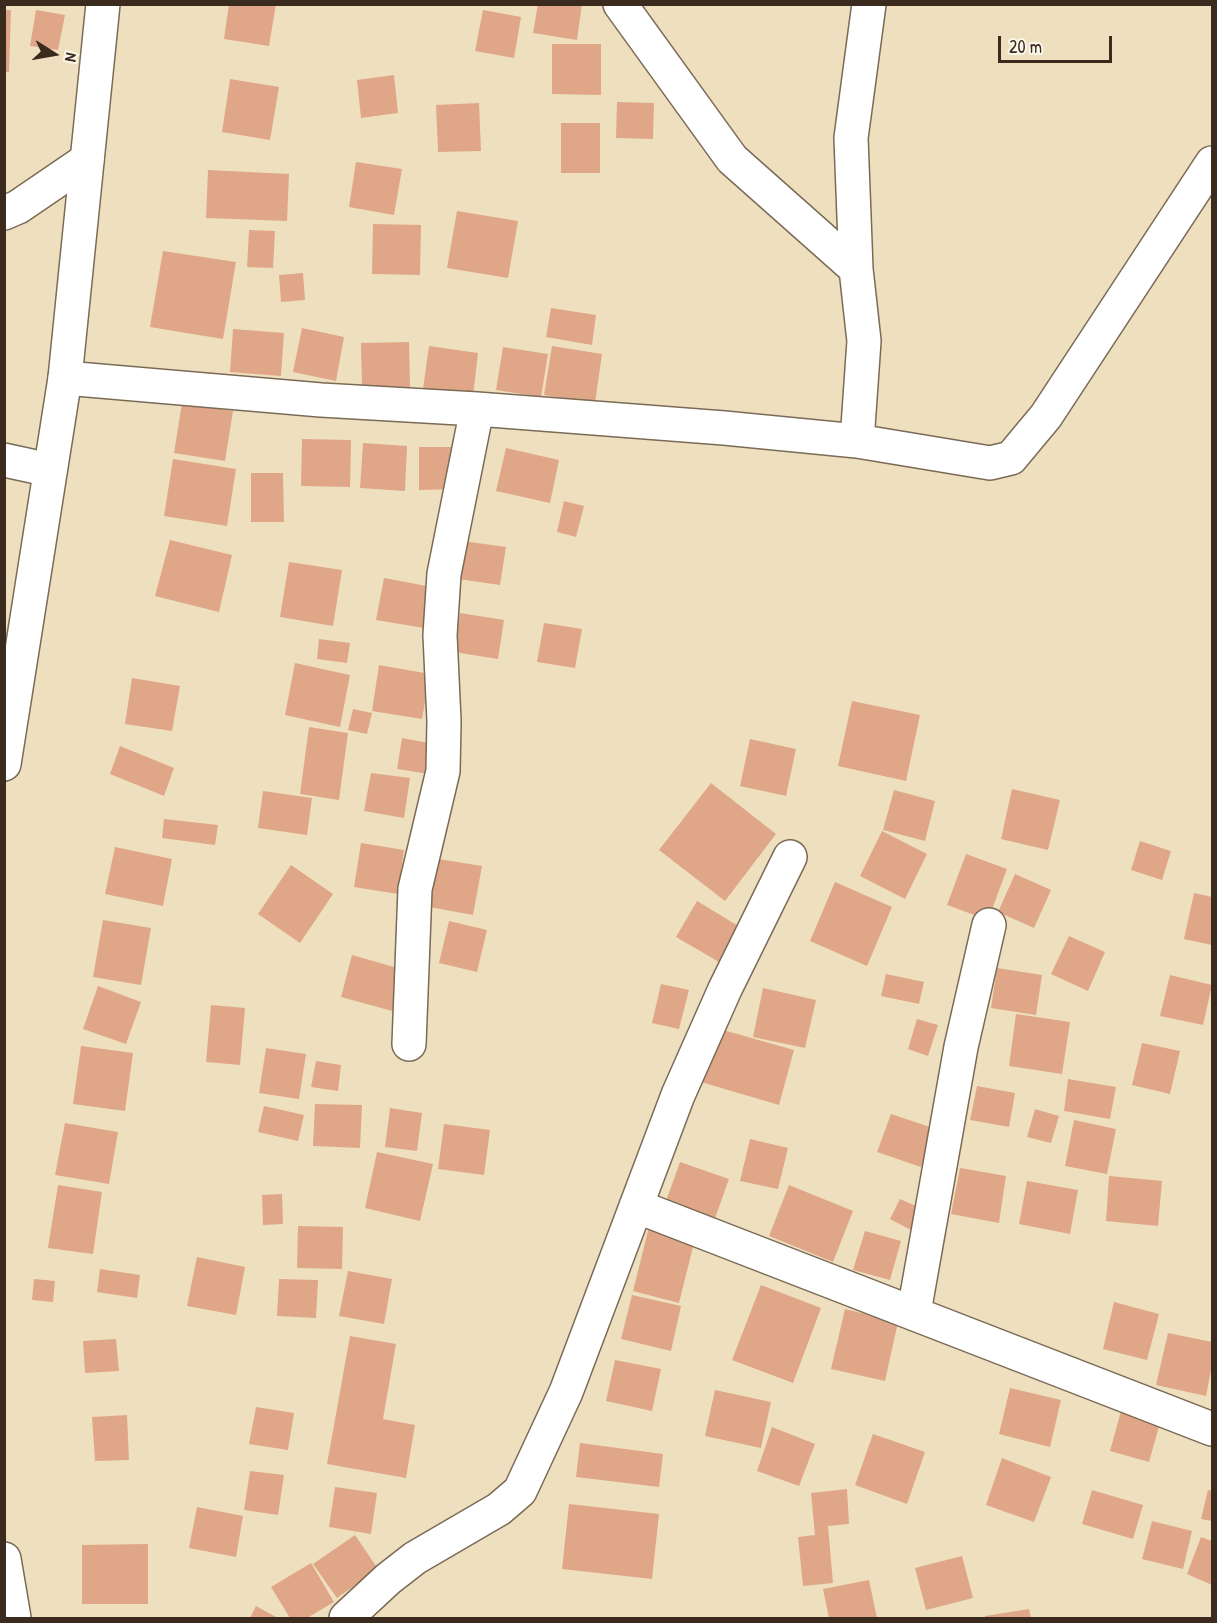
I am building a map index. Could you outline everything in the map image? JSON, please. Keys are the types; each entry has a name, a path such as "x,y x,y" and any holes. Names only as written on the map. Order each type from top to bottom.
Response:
{"street":[{"path":"4,764 65,378 103,4"},
{"path":"620,4 732,159 856,269"},
{"path":"858,441 864,341 856,269 851,138 869,4"},
{"path":"4,213 18,207 87,160"},
{"path":"65,378 858,441 990,463 1011,458 1046,416 1212,164"},
{"path":"409,1044 415,889 443,771 444,721 440,635 444,574 477,409"},
{"path":"4,460 50,470"},
{"path":"346,1618 388,1579 415,1558 499,1509 520,1491 566,1392 678,1095 725,988 790,857"},
{"path":"914,1312 961,1047 989,925"},
{"path":"636,1206 1212,1429"},
{"path":"4,1559 14,1618"}],"building":[{"path":"229,4 276,4 269,46 224,39"},
{"path":"538,4 582,4 577,40 533,33"},
{"path":"4,10 11,10 9,72 4,72"},
{"path":"36,10 65,15 58,50 30,46"},
{"path":"483,10 521,17 514,58 475,51"},
{"path":"552,44 601,44 601,95 552,94"},
{"path":"394,75 398,113 361,118 357,80"},
{"path":"230,79 279,87 270,140 222,132"},
{"path":"617,102 654,103 653,139 616,138"},
{"path":"479,103 481,151 438,152 436,105"},
{"path":"561,123 600,123 600,173 561,173"},
{"path":"356,162 402,169 394,215 349,207"},
{"path":"208,170 289,174 287,221 206,218"},
{"path":"457,211 518,221 508,278 447,268"},
{"path":"373,224 421,225 420,275 372,274"},
{"path":"249,230 275,231 273,268 247,267"},
{"path":"163,251 236,262 223,339 150,327"},
{"path":"303,273 305,300 281,302 279,275"},
{"path":"551,308 596,315 592,345 546,337"},
{"path":"302,328 344,337 336,381 293,372"},
{"path":"233,329 284,333 281,376 230,372"},
{"path":"409,342 410,387 362,388 361,343"},
{"path":"429,346 478,353 473,396 423,389"},
{"path":"552,346 602,354 595,403 544,395"},
{"path":"503,347 548,354 541,397 496,390"},
{"path":"182,403 233,411 225,461 174,453"},
{"path":"302,439 351,440 350,487 301,486"},
{"path":"363,443 407,446 405,491 360,488"},
{"path":"419,447 456,447 457,489 419,490"},
{"path":"506,448 559,460 550,503 496,491"},
{"path":"173,459 236,469 227,526 164,516"},
{"path":"251,473 283,473 284,522 251,522"},
{"path":"564,501 584,506 576,537 557,532"},
{"path":"170,540 232,555 219,612 155,596"},
{"path":"463,541 506,547 500,585 458,579"},
{"path":"289,562 342,570 333,626 280,617"},
{"path":"384,578 432,587 424,628 376,620"},
{"path":"460,613 504,620 498,659 454,652"},
{"path":"544,623 582,629 575,668 537,662"},
{"path":"319,639 350,643 347,663 317,659"},
{"path":"295,663 350,675 340,727 285,715"},
{"path":"379,665 430,674 422,719 372,711"},
{"path":"132,678 180,686 172,731 125,724"},
{"path":"852,701 920,715 906,781 838,766"},
{"path":"353,709 372,713 367,734 348,730"},
{"path":"309,727 348,733 339,800 300,794"},
{"path":"402,738 434,744 429,774 397,769"},
{"path":"750,739 796,749 786,796 740,786"},
{"path":"120,746 174,768 164,796 110,774"},
{"path":"371,773 410,778 404,818 364,811"},
{"path":"711,783 776,834 725,901 659,850"},
{"path":"1012,789 1060,800 1048,850 1001,839"},
{"path":"894,790 935,801 925,841 883,830"},
{"path":"263,791 312,798 307,835 258,828"},
{"path":"164,819 218,825 215,845 162,838"},
{"path":"882,831 927,854 905,899 860,876"},
{"path":"1140,841 1171,851 1162,880 1131,870"},
{"path":"361,843 404,850 398,894 354,887"},
{"path":"115,847 172,859 163,906 105,894"},
{"path":"966,854 1007,869 988,920 947,905"},
{"path":"432,858 482,866 473,915 424,906"},
{"path":"291,865 333,894 300,943 258,914"},
{"path":"1015,874 1051,890 1034,928 998,912"},
{"path":"835,882 892,907 867,966 810,941"},
{"path":"1194,893 1212,897 1212,945 1184,939"},
{"path":"697,901 740,927 719,962 676,937"},
{"path":"103,920 151,928 141,985 93,977"},
{"path":"449,921 487,930 477,972 439,963"},
{"path":"1069,936 1105,952 1088,991 1051,974"},
{"path":"352,955 408,971 396,1012 341,997"},
{"path":"997,968 1042,975 1036,1015 991,1008"},
{"path":"886,974 924,982 919,1004 881,996"},
{"path":"1170,975 1212,985 1203,1025 1160,1016"},
{"path":"661,984 689,990 679,1029 652,1023"},
{"path":"98,986 141,1002 126,1044 83,1029"},
{"path":"763,988 816,1000 805,1048 753,1037"},
{"path":"211,1005 245,1008 240,1065 206,1062"},
{"path":"1016,1014 1070,1022 1062,1074 1009,1066"},
{"path":"917,1019 938,1025 928,1056 908,1049"},
{"path":"716,1028 794,1050 779,1105 701,1082"},
{"path":"1142,1043 1180,1051 1170,1094 1132,1085"},
{"path":"81,1046 133,1053 125,1111 73,1104"},
{"path":"266,1048 306,1054 299,1099 259,1093"},
{"path":"316,1061 341,1065 338,1091 311,1087"},
{"path":"1068,1079 1116,1087 1110,1119 1064,1111"},
{"path":"977,1086 1015,1093 1009,1127 970,1120"},
{"path":"315,1104 362,1105 360,1148 313,1146"},
{"path":"264,1106 304,1115 298,1141 258,1132"},
{"path":"390,1108 422,1113 417,1151 385,1147"},
{"path":"1035,1109 1059,1116 1051,1143 1027,1137"},
{"path":"891,1114 933,1128 921,1167 877,1152"},
{"path":"1074,1120 1116,1129 1107,1174 1065,1166"},
{"path":"65,1123 118,1132 109,1184 55,1175"},
{"path":"444,1124 490,1130 484,1175 438,1169"},
{"path":"750,1139 788,1148 778,1189 740,1181"},
{"path":"377,1152 433,1164 420,1221 365,1208"},
{"path":"680,1162 729,1179 714,1221 665,1204"},
{"path":"960,1168 1006,1176 999,1223 951,1214"},
{"path":"1109,1176 1162,1181 1158,1226 1106,1221"},
{"path":"1027,1181 1078,1190 1070,1234 1019,1224"},
{"path":"58,1185 102,1192 93,1254 48,1248"},
{"path":"789,1185 853,1211 833,1262 769,1236"},
{"path":"282,1194 283,1224 263,1225 262,1195"},
{"path":"900,1199 925,1210 915,1232 890,1219"},
{"path":"298,1226 343,1227 342,1269 297,1268"},
{"path":"649,1227 695,1239 679,1303 633,1291"},
{"path":"865,1231 901,1241 890,1280 853,1270"},
{"path":"197,1257 245,1267 236,1315 187,1306"},
{"path":"100,1269 140,1275 137,1298 97,1292"},
{"path":"348,1271 392,1279 384,1324 339,1316"},
{"path":"34,1279 55,1281 53,1302 32,1300"},
{"path":"279,1279 318,1280 316,1318 277,1316"},
{"path":"761,1285 821,1308 793,1383 732,1360"},
{"path":"632,1295 681,1306 671,1351 621,1339"},
{"path":"1114,1302 1159,1314 1147,1360 1103,1349"},
{"path":"845,1309 898,1322 885,1381 831,1369"},
{"path":"1168,1333 1212,1342 1212,1365 1206,1396 1156,1385"},
{"path":"350,1336 396,1344 383,1419 415,1425 406,1478 327,1464"},
{"path":"116,1339 119,1371 85,1373 83,1341"},
{"path":"615,1360 661,1369 652,1411 606,1401"},
{"path":"1010,1388 1061,1400 1050,1447 999,1434"},
{"path":"715,1390 771,1402 761,1448 705,1436"},
{"path":"256,1407 294,1413 288,1450 249,1444"},
{"path":"1121,1411 1160,1423 1149,1462 1110,1451"},
{"path":"127,1415 129,1460 95,1461 92,1417"},
{"path":"772,1427 815,1444 799,1486 757,1471"},
{"path":"873,1434 925,1452 907,1504 855,1485"},
{"path":"580,1443 663,1454 659,1487 576,1477"},
{"path":"1002,1458 1051,1477 1034,1522 986,1505"},
{"path":"250,1471 284,1475 278,1515 244,1510"},
{"path":"335,1487 377,1493 371,1534 329,1527"},
{"path":"847,1489 849,1524 828,1526 833,1583 803,1586 798,1537 815,1535 811,1493"},
{"path":"1092,1490 1143,1505 1133,1539 1082,1524"},
{"path":"1208,1490 1212,1491 1212,1521 1201,1519"},
{"path":"569,1504 659,1514 652,1579 562,1569"},
{"path":"197,1507 243,1516 236,1557 189,1548"},
{"path":"1152,1521 1192,1531 1183,1569 1142,1559"},
{"path":"355,1535 378,1569 337,1598 313,1564"},
{"path":"1201,1537 1212,1541 1212,1585 1187,1574"},
{"path":"148,1544 148,1604 82,1604 82,1545"},
{"path":"962,1556 973,1598 926,1610 915,1568"},
{"path":"311,1563 334,1602 307,1618 290,1618 271,1587"},
{"path":"869,1580 877,1618 829,1618 823,1589"},
{"path":"256,1606 278,1618 250,1618"},
{"path":"1029,1609 1031,1618 985,1618 985,1616"}]}
